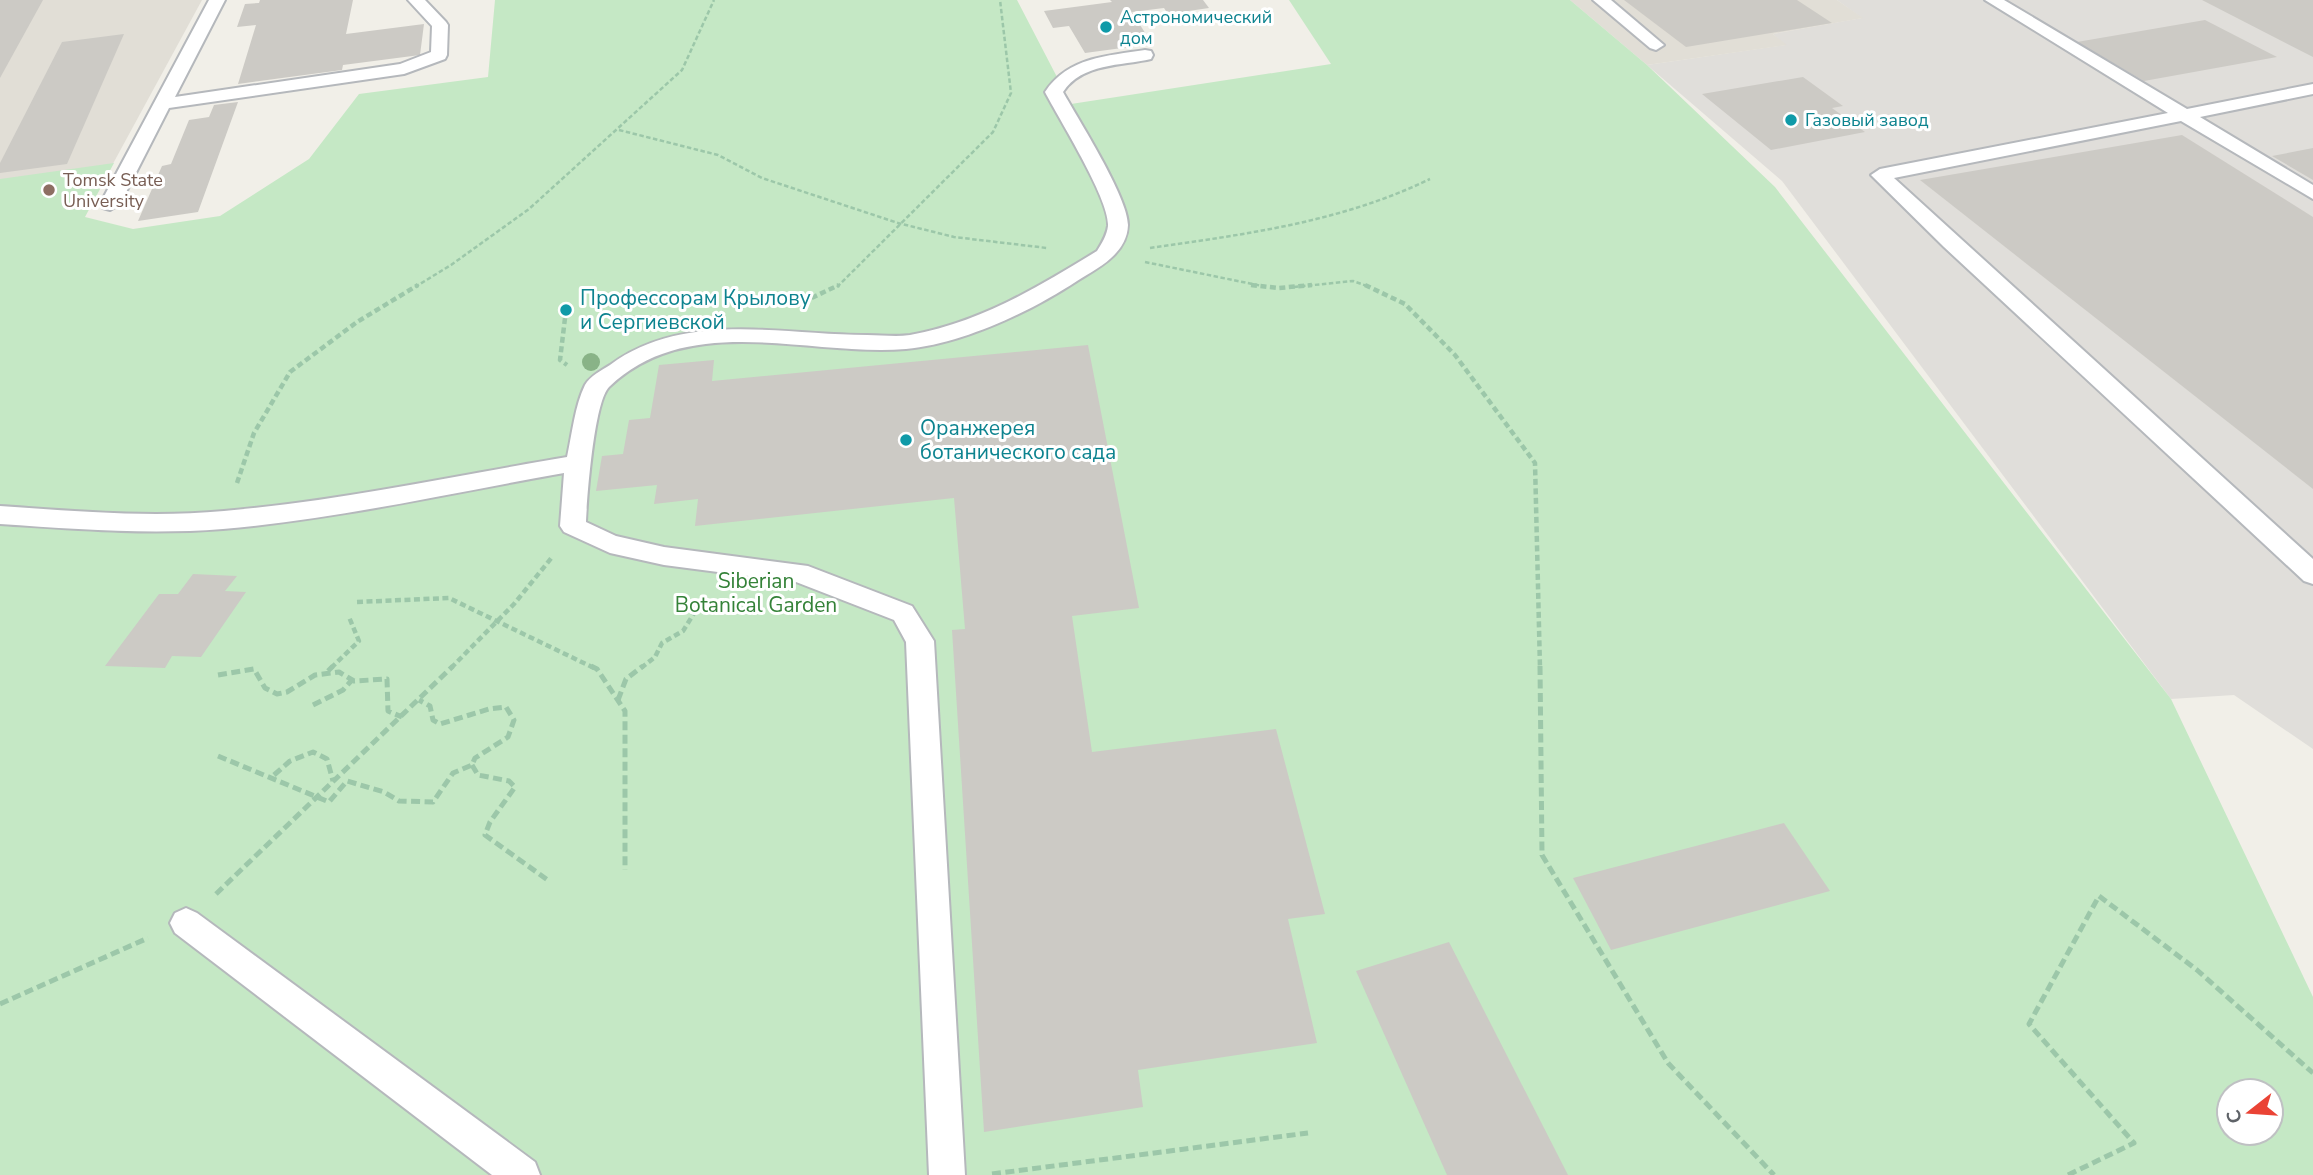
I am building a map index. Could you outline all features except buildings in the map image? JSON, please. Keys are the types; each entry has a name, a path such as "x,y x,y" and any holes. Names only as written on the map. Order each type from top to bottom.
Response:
{"lane":[{"path":"110,204 218,0"},
{"path":"163,104 404,69 439,55 440,25 416,0"},
{"path":"1601,0 1656,44"},
{"path":"1993,0 2313,192"},
{"path":"947,1175 920,641 903,613 799,573 664,556 610,544 573,526 577,463 596,386 632,359 675,342 729,335 907,342 958,330 998,316 1038,297 1104,255 1113,242 1118,224 1110,195 1054,92 1059,81 1079,68 1145,55"},
{"path":"2313,89 1880,175 2313,574"},
{"path":"0,515 138,524 224,520 577,463"},
{"path":"186,923 522,1175"}],"path":[{"path":"224,520 254,433 290,372 357,322 452,265 529,209 682,70 714,0"},
{"path":"801,303 837,287 898,223 993,132 1011,93 1000,0"},
{"path":"619,130 718,155 762,178 898,223 954,237 1104,255 1279,288 1353,281 1380,290 1405,304 1455,355 1535,463 1542,855 1668,1063 1774,1175"},
{"path":"1104,255 1335,218 1405,193 1430,179"},
{"path":"0,1004 186,923 402,717 498,620 547,565 573,526"},
{"path":"357,602 449,598 597,669 625,712 625,870"},
{"path":"618,700 626,679 655,657 662,643 683,631 701,603 717,601"},
{"path":"328,672 335,662 354,650 359,641 349,617"},
{"path":"218,675 254,669 261,685 269,692 277,694 328,672 340,672 351,681 360,683 371,678 387,679 388,711 402,717"},
{"path":"313,705 343,690 351,681"},
{"path":"419,700 430,706 433,720 440,724 457,721 491,707 506,707 514,720 508,737 475,758 472,765"},
{"path":"274,775 290,761 313,752 327,759 333,782"},
{"path":"218,756 329,802 347,781 384,792 400,801 433,802 441,786 459,767 472,765"},
{"path":"472,765 478,775 509,781 515,787 510,799 487,824 485,835 549,881"},
{"path":"2068,1175 2134,1143 2029,1024 2099,896 2197,970 2313,1073"},
{"path":"980,1175 1308,1133"}],"shaded area":[{"name":"Tomsk State University","path":"0,0 202,0 84,217 0,332"},
{"path":"1570,0 1837,0 1863,18 1773,34 1787,45 1647,65"},
{"path":"1837,0 2313,0 2313,749 2234,695 2171,699 1782,181 1647,65 1785,45 1773,34 1862,18"}],"green space":[{"name":"Siberian Botanical Garden","path":"495,0 1017,0 1071,104 1331,64 1289,0 1570,0 1647,65 1775,187 2171,699 2313,997 2313,1175 0,1175 0,179 114,163 85,217 133,229 220,216 309,159 359,94 488,77"}],"place":[{"name":"Астрономический дом","path":"1106,27"},
{"name":"Газовый завод","path":"1791,120"},
{"name":"Tomsk State University","path":"49,190"},
{"name":"Профессорам Крылову и Сергиевской","path":"566,310"},
{"name":"Оранжерея ботанического сада","path":"906,440"}]}
